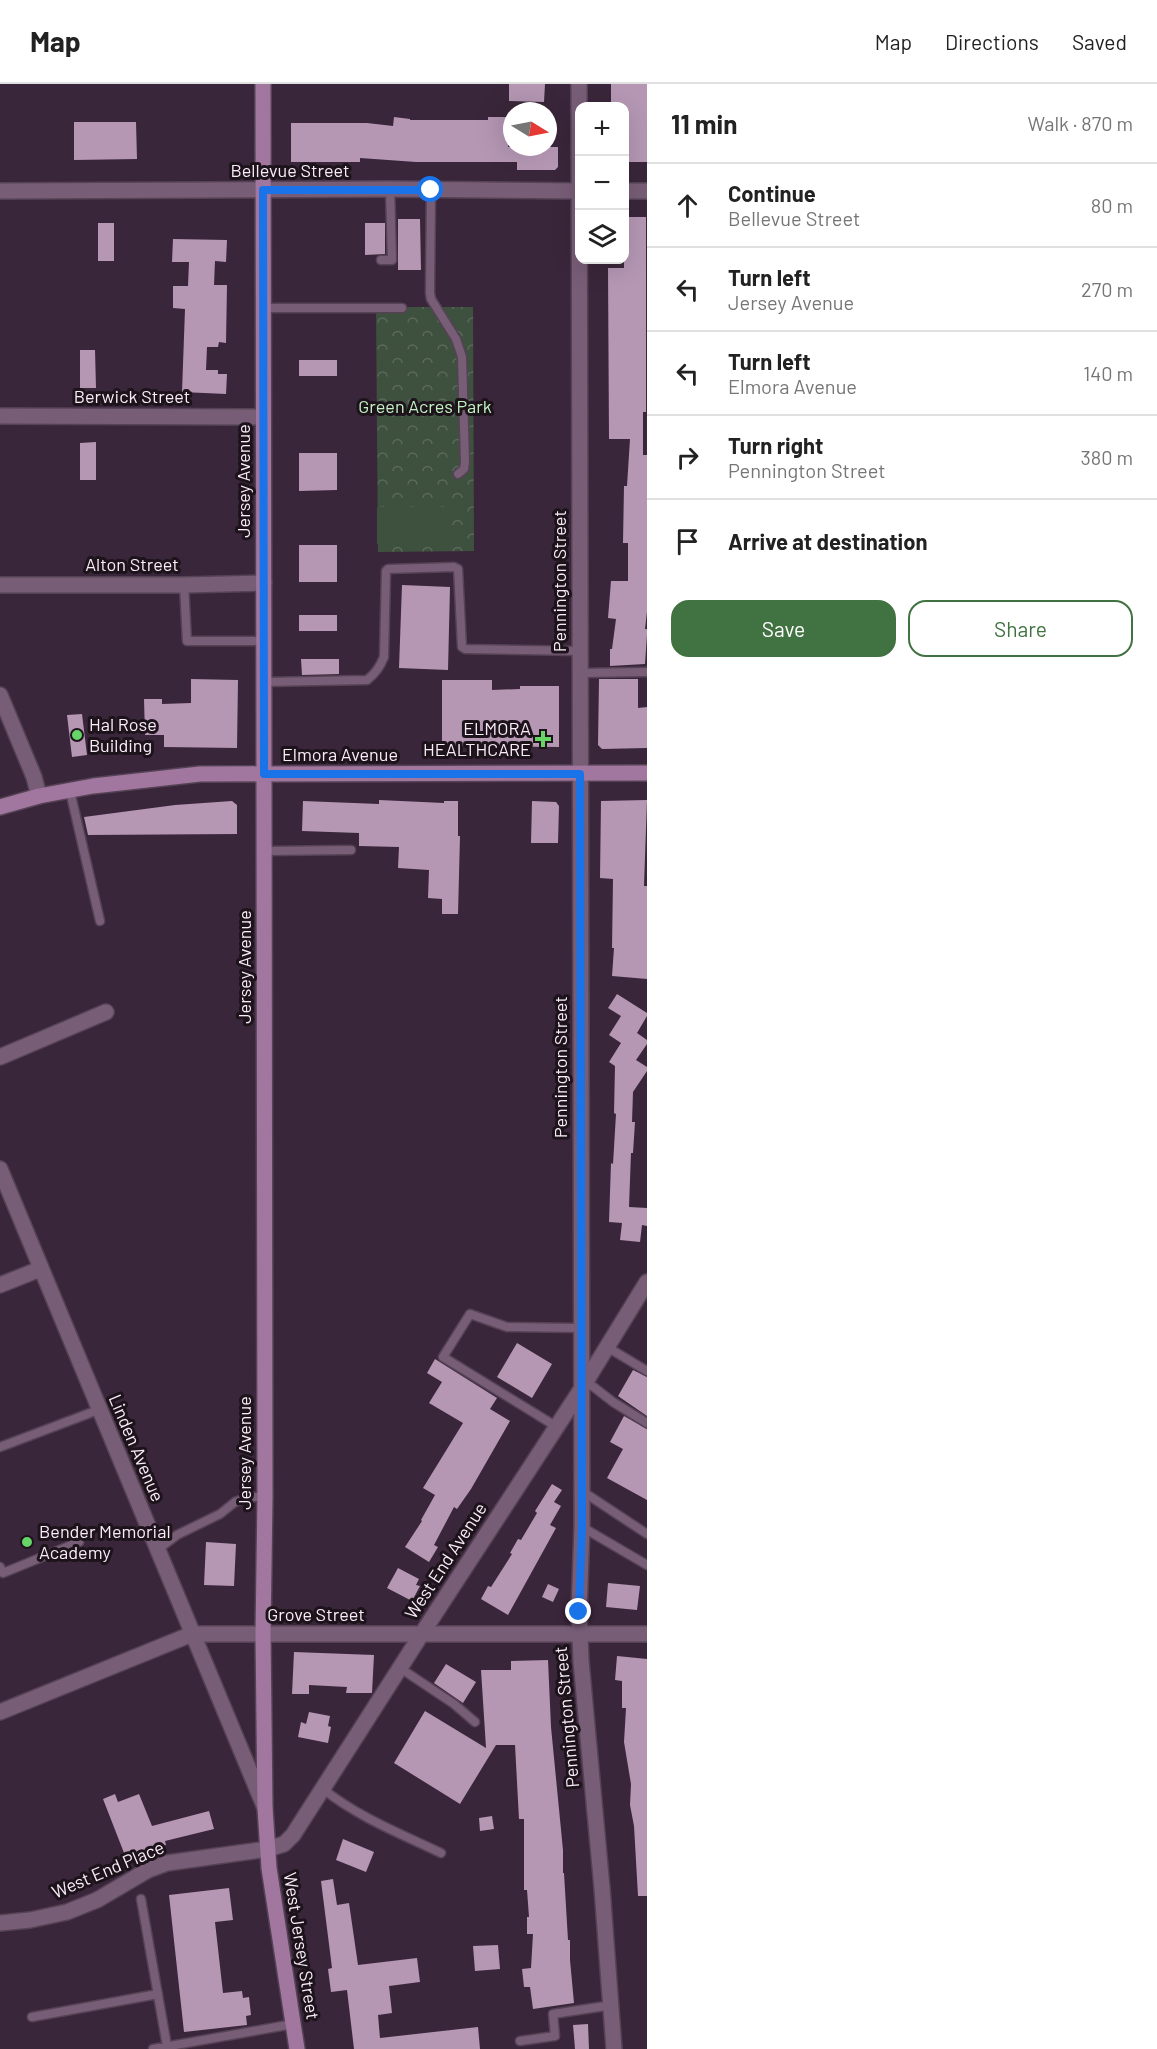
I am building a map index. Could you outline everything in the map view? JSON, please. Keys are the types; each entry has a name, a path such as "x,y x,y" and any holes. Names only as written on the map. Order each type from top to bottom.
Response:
{"street":[{"name":"Jersey Avenue","path":"263,84 265,1496 263,1634 265,1808 268,1849"},
{"name":"Pennington Street","path":"579,84 579,156"},
{"name":"Bellevue Street","path":"0,191 390,189 575,191"},
{"path":"629,191 647,191"},
{"name":"Pennington Street","path":"579,210 580,1328 584,1386 579,1612 580,1661 612,2005 614,2049"},
{"name":"Berwick Street","path":"0,416 264,417"},
{"name":"Alton Street","path":"0,585 264,583"},
{"path":"0,695 34,777 39,796"},
{"name":"Elmora Avenue","path":"0,807 39,796 93,786 200,774 647,774"},
{"path":"0,1057 106,1012"},
{"name":"Linden Avenue","path":"0,1169 265,1808"},
{"path":"0,1285 40,1269"},
{"name":"West End Avenue","path":"268,1849 284,1844 293,1835 584,1386 647,1282"},
{"name":"Grove Street","path":"0,1712 192,1634 647,1634"},
{"name":"West End Place","path":"0,1923 30,1920 67,1912 97,1900 148,1870 167,1863 268,1849"},
{"name":"West Jersey Street","path":"268,1849 297,2049"}],"lane":[{"path":"381,260 392,260 390,189"},
{"path":"431,190 431,299 456,339 462,357 465,462 464,469 458,474"},
{"path":"263,308 402,308"},
{"path":"264,682 367,680 373,676 384,657 388,568 454,567 458,569 462,646 465,650 579,651"},
{"path":"184,585 187,641 264,641"},
{"path":"579,673 647,672"},
{"path":"70,791 100,921"},
{"path":"264,851 351,850"},
{"path":"557,1426 443,1357 470,1314 507,1327 580,1328"},
{"path":"607,1347 647,1371"},
{"path":"584,1386 647,1423"},
{"path":"0,1447 39,1430 65,1424 98,1410"},
{"path":"581,1491 647,1534"},
{"path":"157,1550 177,1535 220,1514 235,1502 265,1496"},
{"path":"582,1527 647,1565"},
{"path":"0,1567 3,1574 79,1542"},
{"path":"400,1668 454,1704 476,1722"},
{"path":"323,1789 382,1826 441,1853"},
{"path":"141,1899 167,2046"},
{"path":"32,2018 158,1994"},
{"path":"520,2041 555,2036 553,2014 612,2005"},
{"path":"153,2049 293,2024"}],"green space":[{"name":"Green Acres Park","path":"376,307 473,307 474,551 378,552"},
{"path":"377,507 451,507 452,544 377,544"}],"building":[{"path":"509,84 545,84 544,102 509,101"},
{"path":"611,84 647,84 647,162 629,162 629,102 611,102"},
{"path":"394,117 410,120 488,120 488,117 503,117 503,156 557,156 558,147 558,167 555,170 517,170 517,162 416,162 360,158 360,162 291,162 291,123 367,123 393,126"},
{"path":"74,122 136,122 137,159 74,160"},
{"path":"629,217 646,217 646,412 643,412 643,455 647,455 645,664 610,666 610,649 612,649 616,619 608,618 611,581 628,581 628,543 623,543 624,486 627,486 630,439 609,439 608,268 624,268 624,264 629,264"},
{"path":"398,219 420,219 421,270 398,270"},
{"path":"98,223 114,223 114,261 98,261"},
{"path":"365,223 385,223 385,254 365,255"},
{"path":"173,239 227,240 226,262 215,261 214,285 227,285 226,343 219,342 218,347 207,347 206,370 218,370 218,374 227,374 226,394 182,392 185,309 173,308 173,286 188,286 189,262 172,262"},
{"path":"80,350 95,350 96,388 80,388"},
{"path":"299,360 337,360 337,376 299,376"},
{"path":"96,442 96,480 80,480 80,443"},
{"path":"299,453 337,453 337,490 299,491"},
{"path":"299,545 337,545 337,582 299,582"},
{"path":"402,585 450,587 448,670 399,668"},
{"path":"299,615 337,615 337,631 299,631"},
{"path":"301,659 339,659 339,674 302,675"},
{"path":"191,679 238,680 237,748 164,747 164,735 145,735 144,699 162,699 162,704 191,703"},
{"path":"599,679 638,679 638,708 647,707 647,748 602,749 598,745"},
{"path":"442,680 492,680 492,690 520,689 520,686 559,686 559,747 442,746"},
{"name":"Hal Rose Building","path":"82,714 87,755 72,757 67,715"},
{"path":"379,800 444,803 444,801 458,801 458,836 460,836 458,914 442,914 442,899 428,898 429,870 398,868 399,847 359,846 359,833 302,831 303,801 379,804"},
{"path":"647,800 644,886 647,886 647,979 612,976 613,879 600,878 601,801"},
{"path":"232,801 237,805 237,834 88,835 84,817 175,805"},
{"path":"532,801 556,802 559,806 558,843 531,843"},
{"path":"617,994 647,1013 637,1033 647,1040 647,1044 636,1060 647,1067 647,1071 633,1092 632,1122 635,1122 633,1153 631,1153 629,1207 647,1208 647,1226 642,1225 640,1242 620,1240 622,1223 609,1222 611,1163 613,1164 616,1114 614,1113 615,1066 609,1062 621,1043 609,1035 621,1016 608,1008"},
{"path":"517,1343 552,1364 532,1398 497,1377"},
{"path":"435,1359 497,1398 490,1409 510,1421 471,1489 457,1509 454,1507 434,1545 438,1547 429,1562 405,1547 435,1495 423,1488 463,1423 429,1403 442,1382 427,1373"},
{"path":"633,1370 647,1377 647,1416 618,1396"},
{"path":"624,1416 647,1429 647,1500 607,1478 623,1449 610,1442"},
{"path":"552,1484 562,1490 554,1502 561,1506 550,1525 556,1528 508,1615 481,1599 512,1554 510,1553 518,1539 521,1540"},
{"path":"206,1542 236,1544 234,1586 204,1585"},
{"path":"398,1568 419,1579 416,1585 420,1586 412,1601 387,1588"},
{"path":"608,1583 640,1586 637,1610 606,1607"},
{"path":"548,1584 559,1589 553,1602 542,1597"},
{"path":"294,1652 374,1655 372,1693 346,1693 347,1687 309,1685 309,1694 292,1694"},
{"path":"617,1656 647,1659 647,1896 638,1896 634,1826 630,1805 631,1784 624,1742 626,1708 622,1708 622,1681 615,1680"},
{"path":"548,1660 551,1727 574,2003 533,2009 530,1987 524,1987 522,1969 531,1968 533,1934 527,1934 527,1917 529,1917 527,1890 524,1890 524,1819 519,1819 515,1745 496,1745 460,1804 394,1763 425,1711 486,1748 481,1670 511,1670 511,1661"},
{"path":"446,1664 476,1682 463,1703 434,1683"},
{"path":"309,1712 330,1716 328,1726 331,1727 328,1743 298,1737 301,1722 306,1724"},
{"path":"115,1794 118,1802 139,1794 152,1826 209,1811 214,1829 165,1841 166,1845 126,1858 103,1799"},
{"path":"492,1816 494,1829 480,1831 479,1818"},
{"path":"343,1839 374,1852 366,1872 336,1860"},
{"path":"333,1879 337,1905 349,1903 358,1965 417,1958 420,1982 389,1986 392,2013 378,2015 380,2038 478,2027 480,2049 354,2049 347,1990 331,1992 328,1969 332,1968 321,1881"},
{"path":"229,1888 233,1920 215,1922 223,1993 242,1991 243,1998 249,1997 251,2015 246,2016 247,2025 184,2032 169,1895"},
{"path":"498,1945 500,1969 475,1971 473,1946"},
{"path":"588,2024 589,2049 575,2049 573,2025"}],"place":[{"name":"Hal Rose Building","path":"77,735"},
{"name":"ELMORA HEALTHCARE","path":"543,739"},
{"name":"Bender Memorial Academy","path":"27,1542"}],"route":[{"path":"431,190 263,190 264,774 580,774 582,1527 579,1612"}]}
